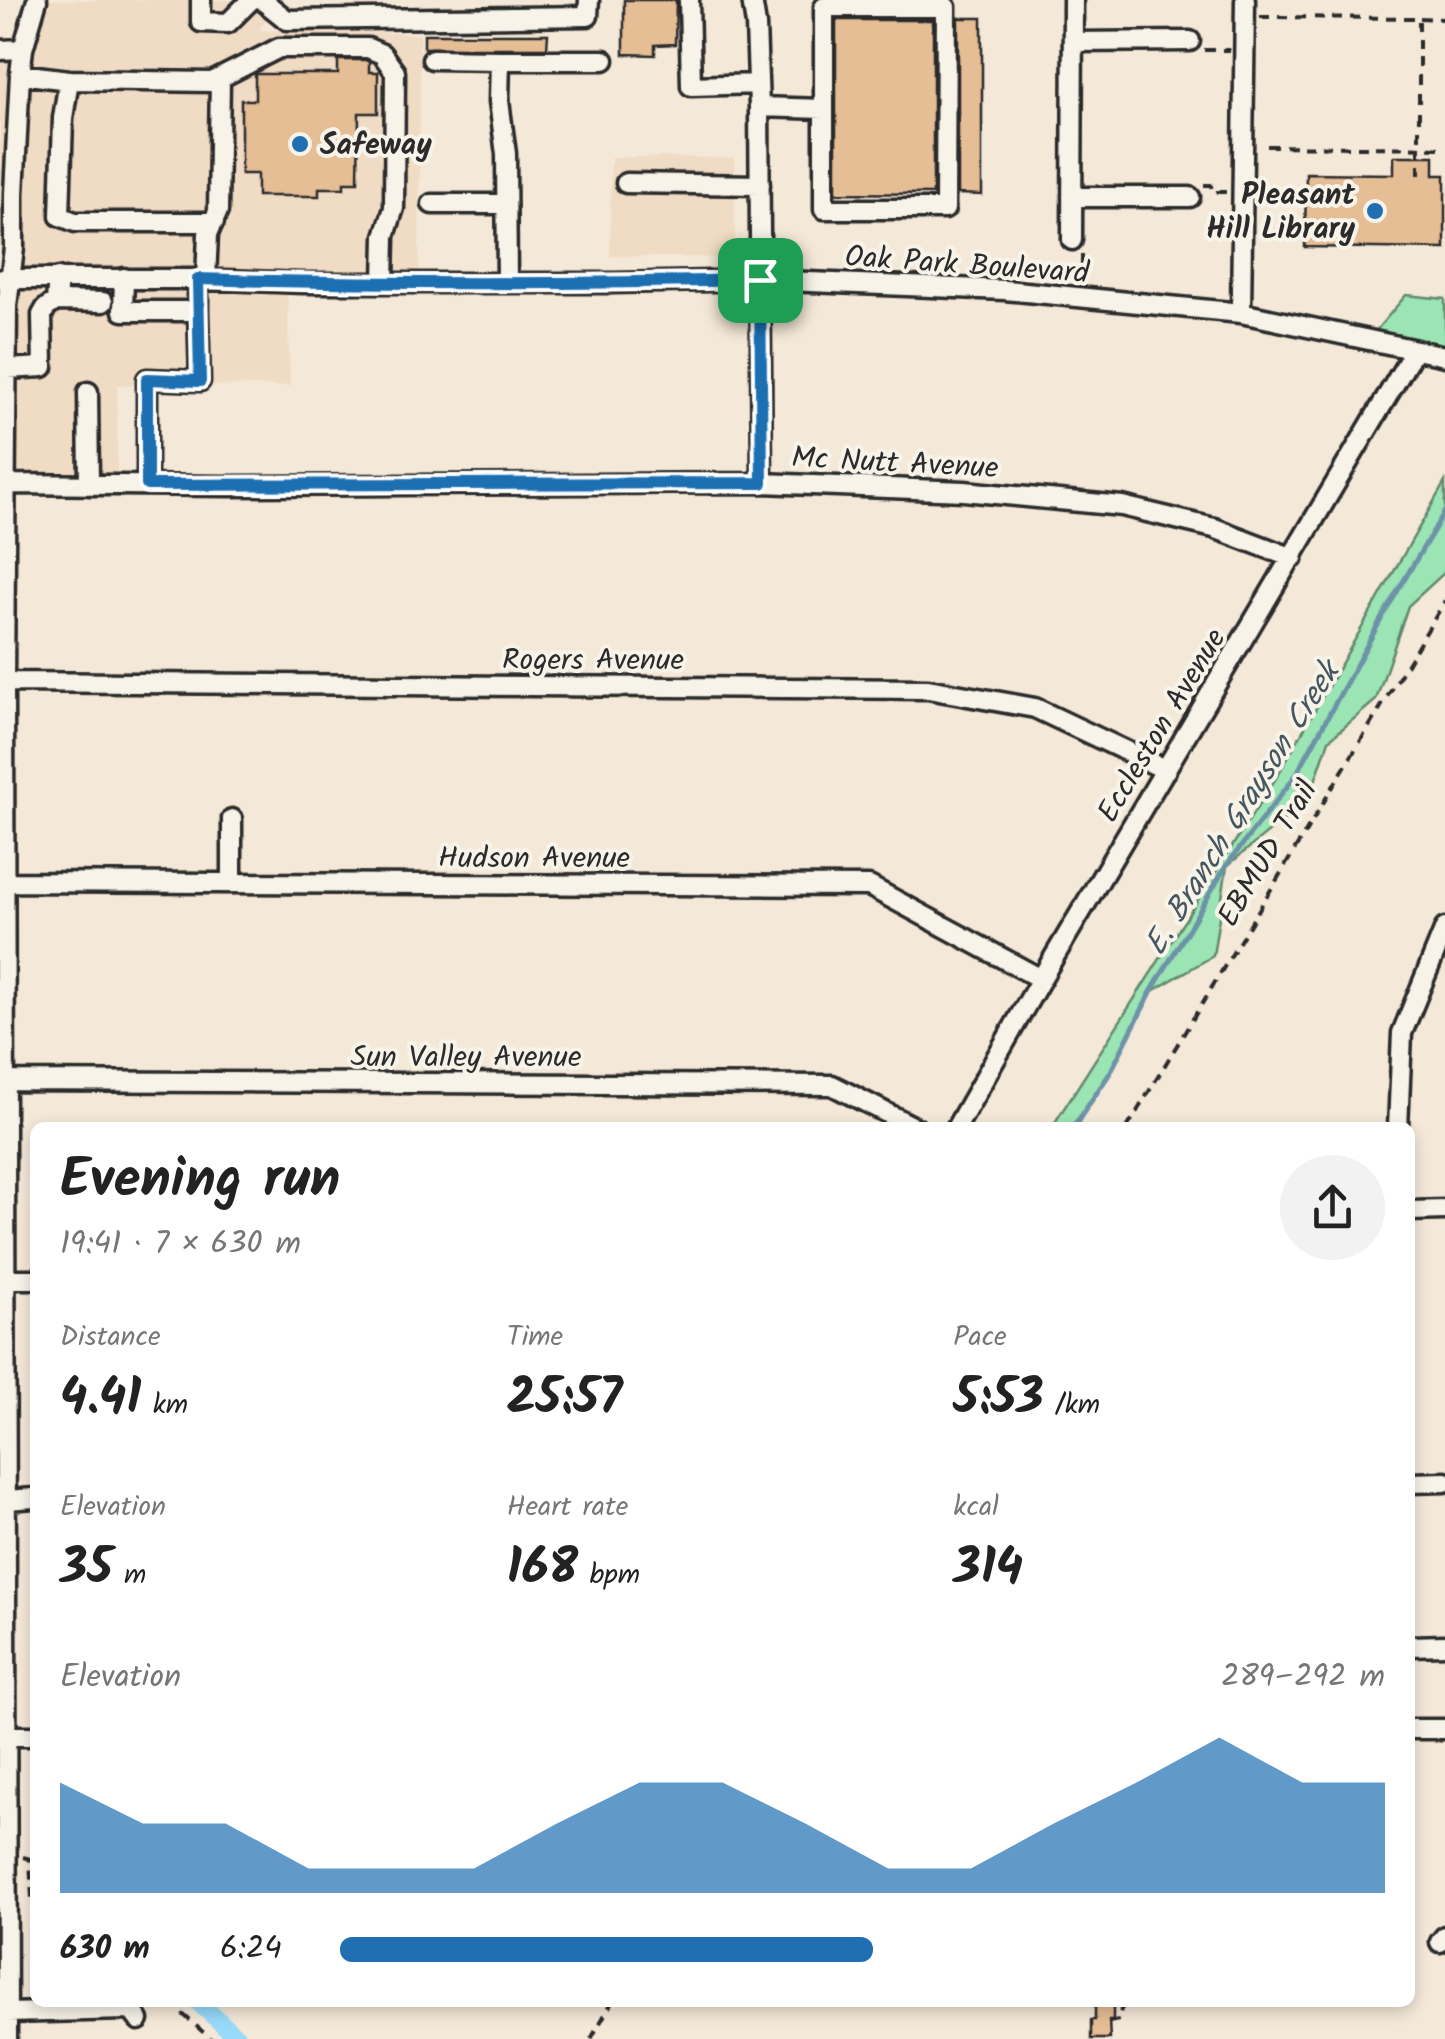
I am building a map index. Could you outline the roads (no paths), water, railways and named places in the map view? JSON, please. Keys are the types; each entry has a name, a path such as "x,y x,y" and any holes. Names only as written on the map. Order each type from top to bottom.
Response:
{"street":[{"path":"7,2039 2,638 5,278 14,248 8,147 22,49 37,0"},
{"path":"201,0 201,22 228,23 250,0"},
{"path":"262,0 287,20 538,8 588,16 590,0"},
{"path":"689,0 691,86 758,84"},
{"path":"752,0 759,107 762,483"},
{"path":"1072,240 1073,0"},
{"path":"824,6 946,7 945,209 824,209 824,109 824,6"},
{"path":"1241,313 1245,8"},
{"path":"1073,42 1190,41"},
{"path":"20,74 69,80 212,82 279,48 368,48 382,54 394,72 394,208 385,236 384,283"},
{"path":"0,50 22,49"},
{"path":"432,59 604,60"},
{"path":"500,60 499,101 506,154 507,283"},
{"path":"147,485 147,379 200,381 198,310 208,234 218,211 220,78"},
{"path":"69,80 63,118 60,216 75,222 214,222"},
{"path":"759,107 824,109"},
{"path":"626,183 760,185"},
{"path":"1072,197 1190,198"},
{"path":"432,204 506,204"},
{"name":"Oak Park Boulevard","path":"5,278 384,283 760,280 1005,290 1241,313 1445,356"},
{"path":"56,301 58,278"},
{"path":"124,278 122,311 198,310"},
{"path":"6,368 42,367 42,316 56,301 103,302"},
{"name":"Eccleston Avenue","path":"959,1122 1414,351"},
{"path":"88,392 89,484"},
{"name":"Mc Nutt Avenue","path":"6,484 762,483 964,491 1122,506 1214,528 1293,558"},
{"name":"Rogers Avenue","path":"4,682 928,689 1035,708 1166,770"},
{"path":"232,819 232,883"},
{"name":"Hudson Avenue","path":"4,882 868,886 1041,979"},
{"path":"1398,1122 1402,1033 1445,928"},
{"name":"Sun Valley Avenue","path":"5,1081 832,1085 904,1122"},
{"path":"1415,1211 1445,1210"},
{"path":"5,1279 30,1279"},
{"path":"1415,1483 1445,1482"},
{"path":"6,1500 30,1498"},
{"path":"1415,1646 1445,1645"},
{"path":"1415,1729 1445,1729"},
{"path":"6,1736 30,1736"},
{"path":"7,2013 126,2010 139,2020"}],"waterway":[{"name":"E. Branch Grayson Creek","path":"1077,1122 1110,1073 1151,992 1226,866 1296,775 1445,511"},
{"path":"204,2007 239,2039"}],"place":[{"name":"Safeway","path":"300,144"},
{"name":"Pleasant Hill Library","path":"1375,211"}]}
